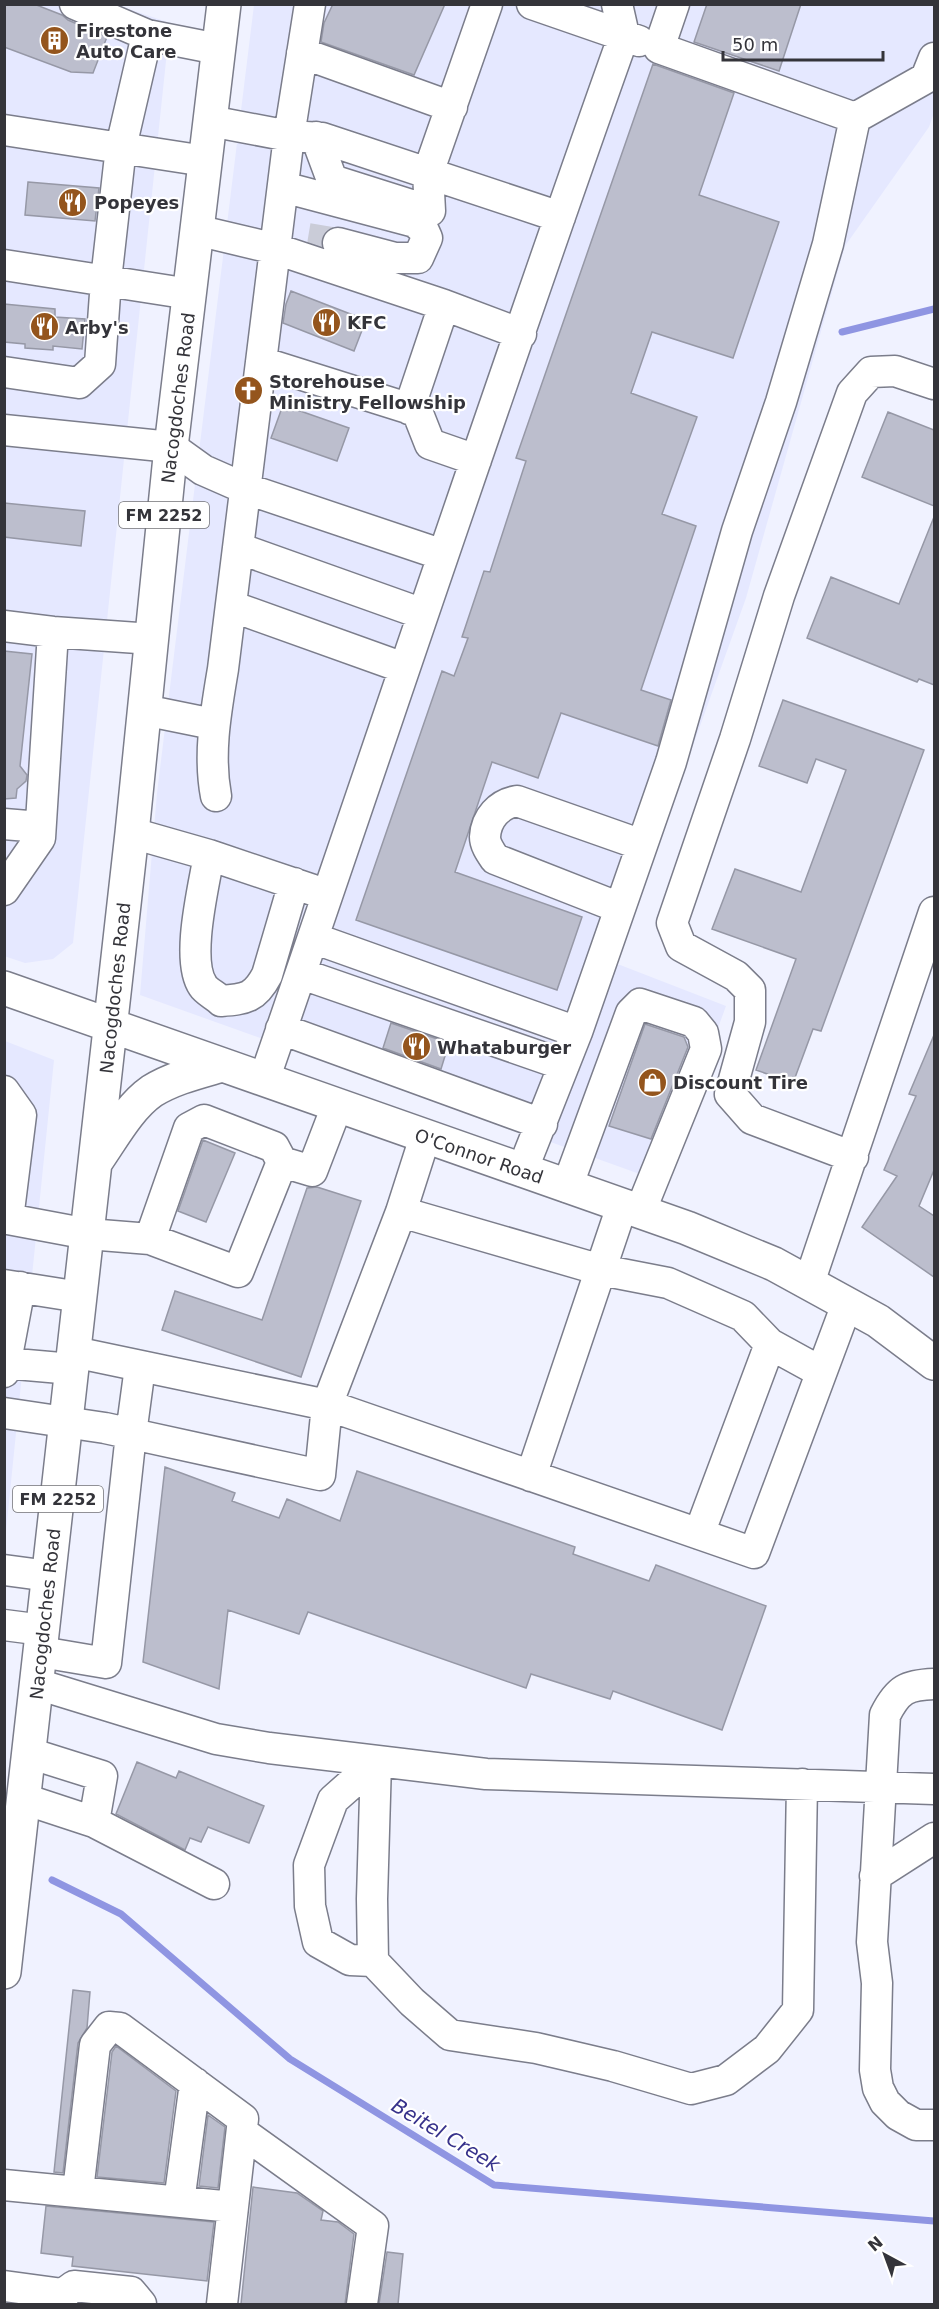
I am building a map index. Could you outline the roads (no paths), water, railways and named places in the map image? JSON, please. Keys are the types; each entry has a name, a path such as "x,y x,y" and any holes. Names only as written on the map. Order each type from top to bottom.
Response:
{"main road":[{"name":"Nacogdoches Road","path":"4,1972 17,1809 29,1753 42,1641 132,833 171,447 224,4"},
{"name":"O'Connor Road","path":"4,988 687,1228 774,1264 809,1283 878,1322 934,1363"},
{"path":"96,1161 133,1110 151,1092 176,1079 222,1065"}],"street":[{"path":"75,4 147,35 218,49"},
{"path":"216,796 213,782 213,724 231,606 283,187 302,137 302,53 310,4"},
{"path":"302,137 332,180 435,223 428,173 488,4"},
{"path":"264,1080 302,974 442,555 624,35 616,4"},
{"path":"659,48 674,4"},
{"path":"548,7 855,118"},
{"path":"4,372 79,383 100,364 106,280 121,147 147,35"},
{"path":"302,53 452,107"},
{"path":"522,1171 577,1032 671,762 736,531 781,402 828,244 855,118 926,78 934,58"},
{"path":"210,121 302,137 428,173 560,217"},
{"path":"4,130 205,161"},
{"path":"283,187 416,222 423,229 427,238 418,258 395,258 338,243"},
{"path":"196,230 277,241 308,238"},
{"path":"277,241 521,334"},
{"path":"4,264 190,294"},
{"path":"409,409 444,306"},
{"path":"261,362 417,411 430,444 476,460"},
{"path":"853,1157 752,1119 730,1094 750,1022 750,990 736,976 681,946 672,923 735,739 779,596 852,393 871,372 895,371 934,384"},
{"path":"4,430 171,447 203,470 244,488 442,555"},
{"path":"238,548 423,614"},
{"path":"231,606 404,668"},
{"path":"4,627 152,639"},
{"path":"4,890 40,838 53,632"},
{"path":"144,710 213,724"},
{"path":"620,908 495,859 485,838 489,825 498,807 517,801 642,845"},
{"path":"4,824 40,827"},
{"path":"132,833 209,855 328,895"},
{"path":"209,855 196,931 195,961 203,986 221,1001 253,995 261,987 267,975 294,884"},
{"path":"809,1283 934,912"},
{"path":"313,938 577,1032"},
{"path":"302,974 564,1065"},
{"path":"531,1476 600,1270 706,1049 703,1033 694,1022 640,1005 631,1013 567,1186"},
{"path":"281,1029 542,1124"},
{"path":"4,1091 21,1115 6,1215 88,1234 150,1239 238,1272 282,1162"},
{"path":"150,1239 189,1128 204,1120 274,1147 282,1162 312,1171 337,1106"},
{"path":"4,1413 66,1421 320,1475 327,1405 401,1212 424,1137"},
{"path":"401,1212 600,1270 668,1283 743,1316 770,1344 821,1372"},
{"path":"80,1297 12,1286 6,1366 73,1360 140,1367 327,1405 754,1553 847,1304"},
{"path":"699,1534 770,1344"},
{"path":"4,1625 106,1664 140,1367"},
{"path":"4,1570 49,1576"},
{"path":"37,1684 216,1738 269,1748 376,1762 486,1774 934,1789"},
{"path":"934,1684 913,1684 893,1698 885,1715 872,1942 878,1983 875,2070 878,2088 885,2102 898,2115 916,2125 934,2126"},
{"path":"29,1753 102,1776 94,1822"},
{"path":"373,1961 351,1960 318,1942 310,1906 309,1865 333,1800 376,1762"},
{"path":"376,1762 372,1899 373,1961 412,2002 450,2035 547,2051 613,2066 691,2089 726,2080 767,2049 798,2010 802,1784"},
{"path":"17,1809 94,1822 214,1884"},
{"path":"875,1876 934,1838"},
{"path":"78,2191 95,2045 109,2027 120,2028 243,2119 222,2304"},
{"path":"179,2202 195,2083"},
{"path":"242,2132 373,2226 362,2304"},
{"path":"4,2185 233,2207"},
{"path":"4,2286 63,2299 74,2286 131,2292 141,2304"}],"waterway":[{"path":"842,332 934,309"},
{"name":"Beitel Creek","path":"52,1880 121,1914 290,2059 494,2185 934,2221"}],"tunnel":[{"path":"308,238 338,243"}],"place":[{"name":"Firestone Auto Care","path":"55,40"},
{"name":"Popeyes","path":"73,202"},
{"name":"KFC","path":"326,322"},
{"name":"Arby's","path":"44,327"},
{"name":"Storehouse Ministry Fellowship","path":"248,391"},
{"name":"Whataburger","path":"416,1047"},
{"name":"Discount Tire","path":"652,1082"}]}
